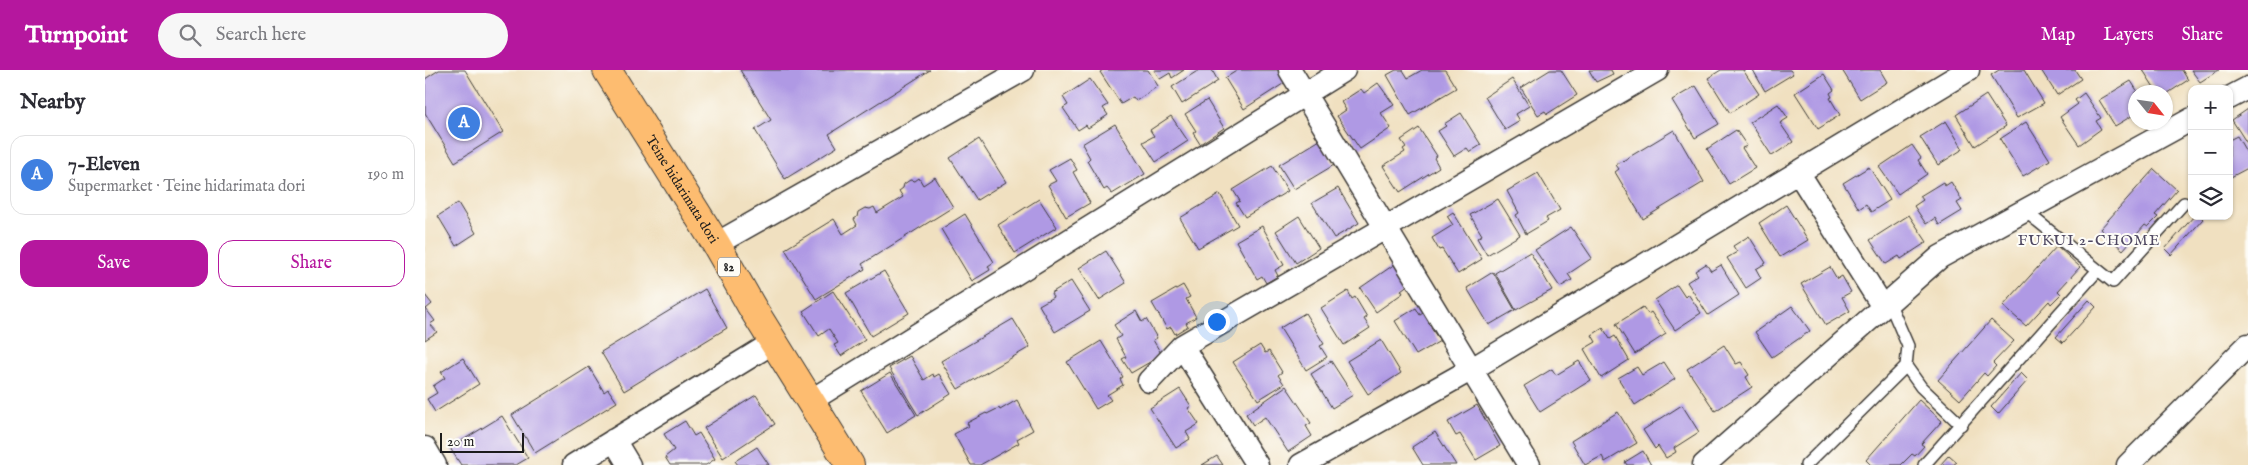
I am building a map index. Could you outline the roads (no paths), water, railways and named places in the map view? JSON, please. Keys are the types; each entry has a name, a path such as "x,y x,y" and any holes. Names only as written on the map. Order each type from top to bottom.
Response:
{"main road":[{"name":"Teine hidarimata dori","path":"607,70 716,244 850,465"}],"street":[{"path":"716,244 1023,70"},
{"path":"1290,70 1529,465"},
{"path":"810,401 1304,93 1344,70"},
{"path":"1149,381 1183,346 1657,70"},
{"path":"1301,465 1472,369 1968,70"},
{"path":"2233,96 2248,88"},
{"path":"1704,465 1940,257 2188,121"},
{"path":"1798,172 1886,304"},
{"path":"574,465 774,342"},
{"path":"2128,465 2248,345"},
{"path":"1183,346 1257,465"},
{"path":"614,440 629,465"},
{"path":"425,448 435,465"}],"lane":[{"path":"2025,210 2113,282 2183,203"},
{"path":"1924,465 2098,270"},
{"path":"1806,465 1906,366 1908,346 1886,304"},
{"path":"1906,366 1921,387 1961,425"}],"place":[{"name":"7-Eleven","path":"464,123"}],"district":[{"name":"FUKUI 2-CHOME","path":"2089,240"}]}
